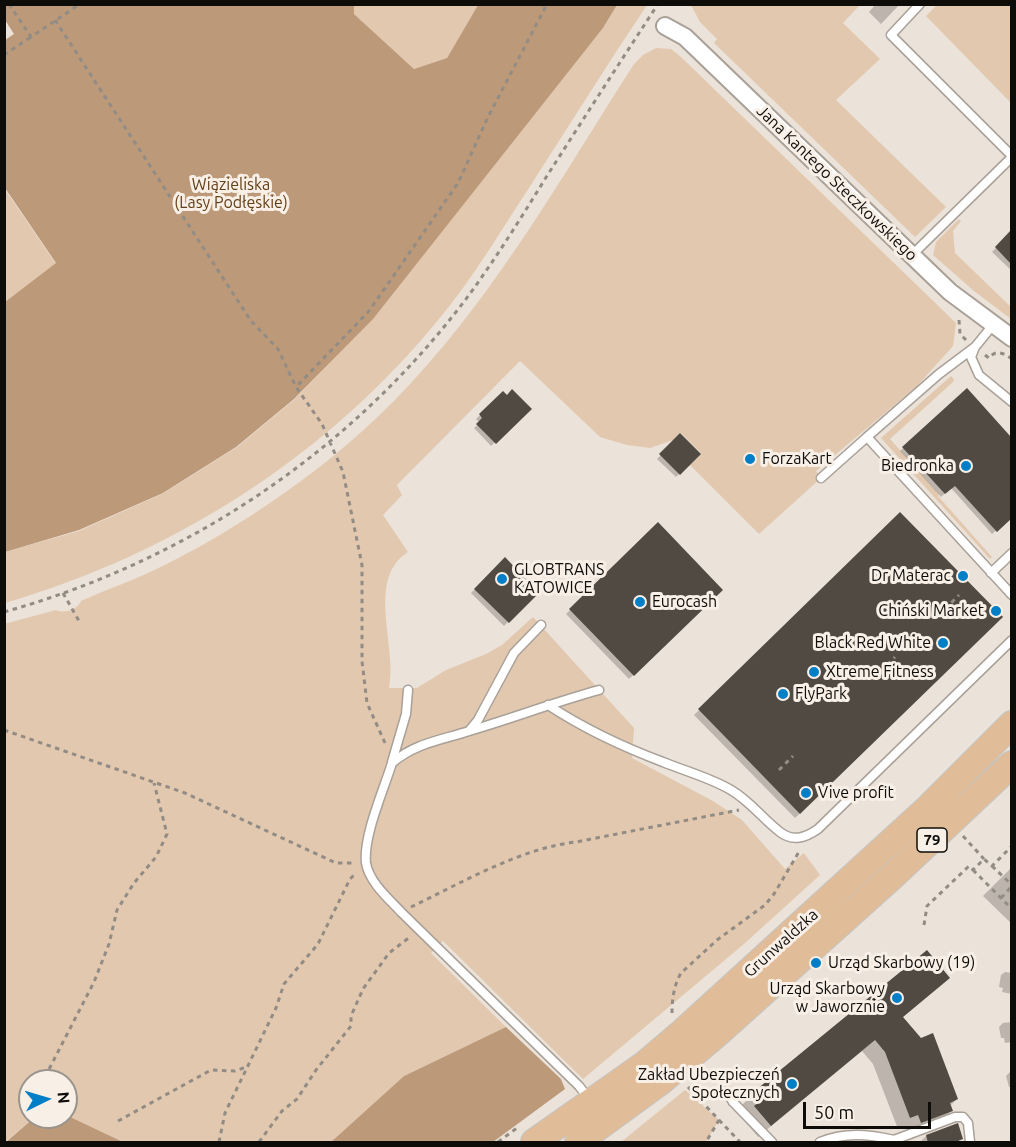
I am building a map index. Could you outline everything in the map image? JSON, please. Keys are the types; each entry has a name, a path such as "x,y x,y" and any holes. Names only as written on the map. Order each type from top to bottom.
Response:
{"main road":[{"name":"Grunwaldzka","path":"534,1143 638,1069 680,1035 930,806 1011,724"},
{"name":"Grunwaldzka","path":"578,1143 717,1035 902,868 1011,764"}],"street":[{"name":"Jana Kantego Steczkowskiego","path":"664,27 690,41 950,292 1011,338"}],"lane":[{"path":"912,255 1011,156 891,35 920,4"},
{"path":"821,478 939,374 975,347 993,325"},
{"path":"975,347 971,357 979,375 1011,402"},
{"path":"867,437 1011,595"},
{"path":"991,573 1011,554"},
{"path":"469,731 478,720 514,653 541,625"},
{"path":"548,705 571,720 644,755 731,790 754,807 786,837 796,839 818,829 1011,640"},
{"path":"408,690 406,714 368,838 366,864 378,886 401,912 579,1086 590,1101"},
{"path":"392,762 417,746 599,690"},
{"path":"727,1091 733,1102 772,1143"},
{"path":"820,1143 849,1134 876,1135 896,1141 955,1117 963,1117 968,1123 970,1143"}],"path":[{"path":"9,4 31,37"},
{"path":"4,55 80,4"},
{"path":"296,387 369,311 459,183 488,119 547,4"},
{"path":"4,612 63,593 134,565 196,534 273,486 330,442 376,401 402,375 469,295 658,4"},
{"path":"55,20 251,321 278,349 296,387 322,424 343,472 362,565 362,661 367,703 392,762"},
{"path":"958,316 961,327 958,339"},
{"path":"960,334 989,358 998,352 1011,358"},
{"path":"63,593 79,621"},
{"path":"945,609 959,595"},
{"path":"881,671 895,657"},
{"path":"4,730 185,794 336,863 366,864"},
{"path":"779,770 794,756"},
{"path":"49,1069 94,982 109,944 117,910 134,883 156,857 167,834 154,783"},
{"path":"401,912 467,880 545,847 754,807"},
{"path":"672,1024 672,1000 677,979 681,973 717,940 765,905 809,835"},
{"path":"962,836 1011,885 1001,898"},
{"path":"992,866 1011,846"},
{"path":"973,870 984,859"},
{"path":"219,1143 225,1113 276,1008 284,984 318,944 351,879 366,864"},
{"path":"924,925 927,906 969,866 1011,909"},
{"path":"259,1143 282,1112 297,1099 316,1070 351,1026 351,1016 363,989 389,953 419,930"},
{"path":"118,1121 212,1070 236,1071 248,1066"},
{"path":"685,1083 740,1143"},
{"path":"706,1143 719,1120"}],"shaded area":[{"path":"938,4 1011,5 1011,103 926,16"},
{"path":"354,5 478,5 447,58 414,69 354,14"},
{"path":"617,5 647,5 475,271 439,319 395,369 347,415 297,456 243,494 187,528 129,557 68,582 5,603 5,552 79,531 164,493 237,447 295,399 373,318 603,28"},
{"path":"691,5 860,5 843,23 880,59 836,100 946,207 915,237 714,43 717,39 700,22"},
{"path":"656,48 671,49 681,57 956,323 953,346 917,386 816,471 821,478 759,534 690,465 701,453 681,433 673,440 650,448 627,445 600,437 520,361 397,485 402,495 383,515 408,552 395,564 388,579 385,596 391,671 389,688 417,688 446,670 486,654 502,645 533,617 634,728 632,758 713,801 742,820 785,869 804,853 820,875 744,944 583,1079 443,941 431,953 506,1027 404,1076 331,1142 123,1142 78,1121 78,1069 18,1069 18,1129 21,1129 5,1142 4,624 56,610 63,612 70,610 77,607 81,601 148,573 189,552 276,499 356,436 411,383 474,308 530,228 634,64 643,55"},
{"path":"4,188 56,264 5,302 4,302"},
{"path":"959,219 961,221 953,231 955,253 1011,307 1011,319 974,291 933,255 936,242"},
{"path":"951,376 954,379 953,382 890,439 992,557 990,559 881,438"},
{"path":"685,1090 719,1120 706,1142 621,1142"}],"green space":[{"name":"Wiązieliska (Lasy Podłęskie)","path":"5,4 354,5 354,14 414,69 447,58 478,5 617,5 603,28 373,319 294,399 236,447 163,493 79,530 5,552 5,302 56,263 5,188 5,40 14,34 5,20"},
{"path":"506,1027 561,1079 565,1089 493,1142 331,1142 404,1076"},
{"path":"78,1121 123,1142 6,1142 21,1129 78,1129"}],"building":[{"path":"1011,230 1011,264 995,247"},
{"name":"Biedronka","path":"967,388 1011,437 1011,519 997,532 955,486 945,494 902,447"},
{"path":"512,389 532,409 496,444 476,424 482,418 479,414 503,391 507,395"},
{"path":"680,433 701,454 680,475 659,454"},
{"path":"900,512 1003,617 800,814 698,709"},
{"path":"658,522 723,590 634,676 569,609"},
{"path":"505,557 539,593 509,623 474,589"},
{"path":"927,950 950,978 903,1017 921,1038 933,1033 958,1099 950,1103 953,1111 921,1123 918,1115 910,1118 885,1052 875,1040 771,1126 754,1106 758,1103 751,1094"},
{"path":"958,1123 963,1139 953,1143 928,1143 926,1135"}],"place":[{"name":"ForzaKart","path":"750,459"},
{"name":"Biedronka","path":"966,466"},
{"name":"Dr Materac","path":"963,576"},
{"name":"GLOBTRANS KATOWICE","path":"502,579"},
{"name":"Eurocash","path":"640,602"},
{"name":"Chiński Market","path":"996,611"},
{"name":"Black Red White","path":"943,643"},
{"name":"Xtreme Fitness","path":"814,672"},
{"name":"FlyPark","path":"783,694"},
{"name":"Vive profit","path":"806,793"},
{"name":"Urząd Skarbowy (19)","path":"816,963"},
{"name":"Urząd Skarbowy w Jaworznie","path":"897,998"},
{"name":"Zakład Ubezpieczeń Społecznych","path":"792,1084"}]}
